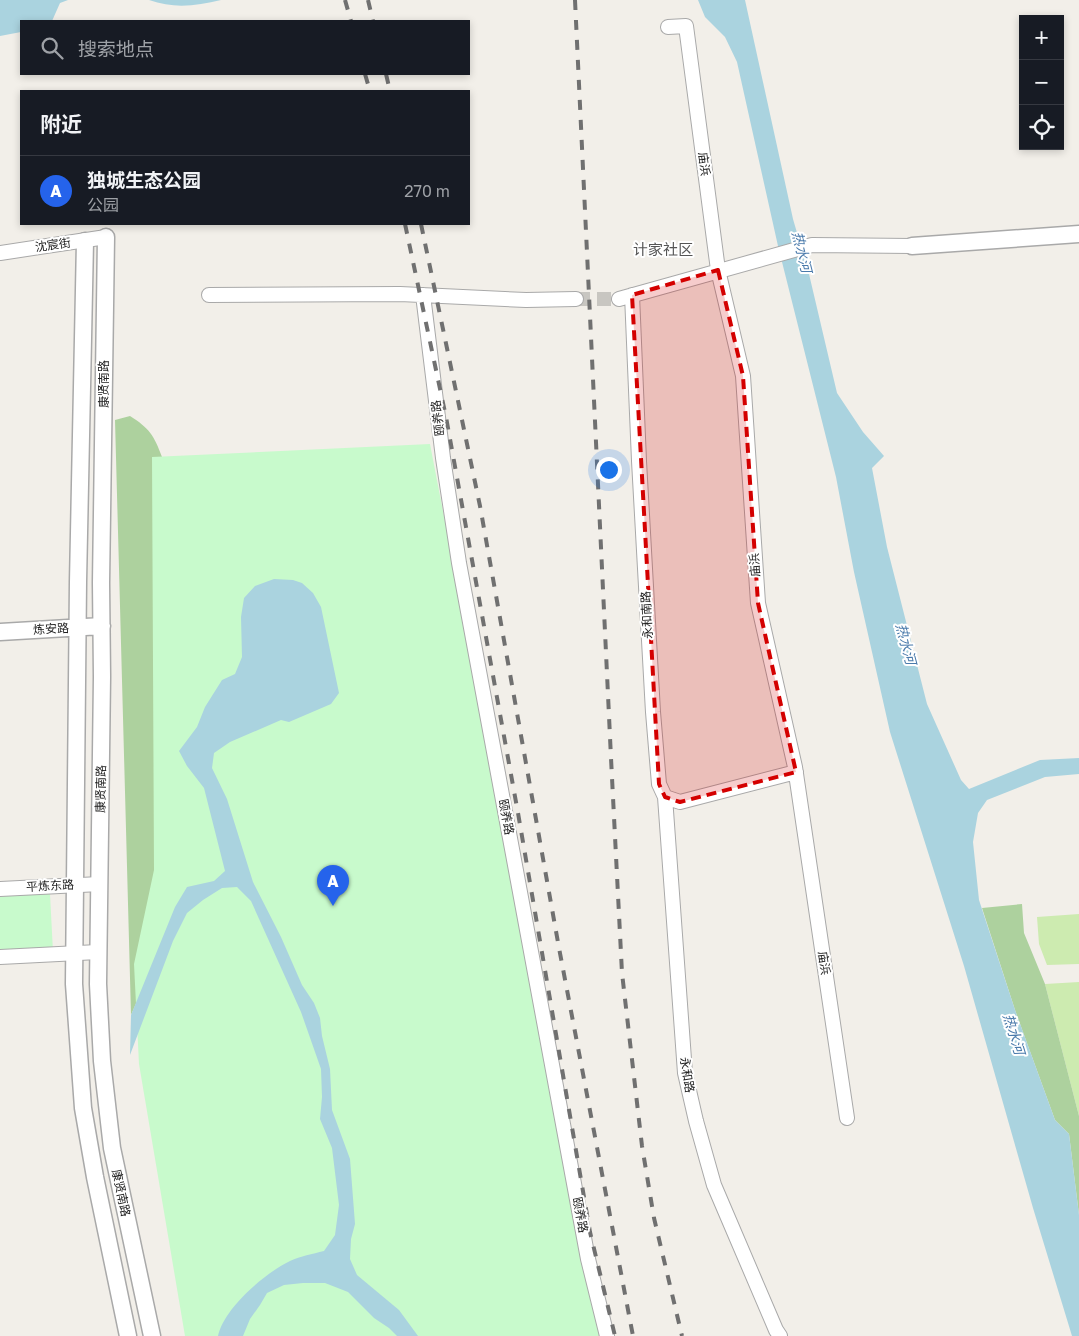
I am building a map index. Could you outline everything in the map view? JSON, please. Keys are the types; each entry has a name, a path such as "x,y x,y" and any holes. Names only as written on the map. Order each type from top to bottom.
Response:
{"street":[{"name":"庙浜","path":"668,27 686,26 718,270 743,376 758,603 796,772 847,1118"},
{"path":"718,270 812,245 912,246 1079,234"},
{"name":"沈宸街","path":"0,253 106,237"},
{"name":"康贤南路","path":"106,237 98,952 99,1021 112,1148 152,1336"},
{"name":"康贤南路","path":"84,241 74,885 76,1030 83,1108 128,1336"},
{"name":"永和南路","path":"665,797 659,784 653,712 639,461 625,297 718,270"},
{"path":"209,295 423,296 526,300 576,299"},
{"name":"颐养路","path":"423,296 443,458 459,563 588,1259 606,1336"},
{"name":"炼安路","path":"0,632 102,626"},
{"path":"665,797 680,802 796,772"},
{"name":"永和路","path":"665,797 685,1073 714,1185 780,1336"},
{"name":"平炼东路","path":"0,889 100,884"},
{"path":"0,957 98,952"}],"highlighted area":[{"path":"718,270 743,376 758,603 796,772 680,802 665,797 659,784 632,295"}],"green space":[{"path":"130,416 142,424 150,433 162,457 168,846 138,999 131,1015 115,420"},
{"path":"430,444 542,1023 609,1336 185,1336 139,1064 134,964 154,870 152,457"},
{"path":"50,894 53,952 0,955 0,896"},
{"path":"1022,904 1024,933 1045,984 1079,1116 1079,1215 1069,1134 1055,1120 1015,1010 982,908"},
{"path":"1079,914 1079,964 1047,965 1039,944 1037,917"},
{"path":"1079,982 1079,1116 1045,984"}],"water":[{"path":"0,0 68,0 60,3 52,20 20,20 20,32 0,36"},
{"path":"149,0 221,0 203,4 176,6"},
{"name":"热水河","path":"698,0 745,0 793,219 809,274 837,393 863,432 884,456 872,468 887,547 927,704 961,780 969,789 1040,760 1079,758 1079,774 1045,777 987,800 978,813 973,842 979,900 1015,1010 1055,1120 1069,1134 1079,1215 1079,1336 1072,1336 1033,1208 964,966 890,732 854,572 836,477 778,246 737,62 725,37 705,17"},
{"path":"274,579 293,580 302,583 313,593 321,607 339,693 331,704 289,722 281,720 230,742 214,753 212,768 227,799 253,882 281,937 302,985 314,1003 320,1018 322,1036 330,1069 332,1110 350,1159 355,1224 351,1239 350,1259 357,1275 399,1310 418,1336 397,1336 374,1318 348,1292 325,1283 303,1283 284,1285 267,1293 250,1319 243,1336 218,1336 228,1314 237,1303 269,1274 290,1261 324,1251 335,1235 339,1205 332,1148 320,1119 322,1097 321,1069 301,1012 251,901 237,887 222,888 187,913 173,941 130,1055 131,1015 175,907 187,887 214,881 225,871 204,788 187,766 179,751 197,727 205,707 222,680 235,674 242,657 241,617 244,598 255,586"}],"tunnel":[{"path":"576,299 619,299"}],"railway":[{"path":"345,0 351,20"},
{"path":"368,0 373,20"},
{"path":"575,0 622,973 642,1146 654,1218 682,1336"},
{"path":"365,75 370,90"},
{"path":"386,75 390,90"},
{"path":"405,225 446,417 518,813 590,1232 615,1336"},
{"path":"421,225 480,506 559,948 633,1336"}],"place":[{"name":"独城生态公园","path":"333,906"}],"district":[{"name":"计家社区","path":"663,250"}]}
